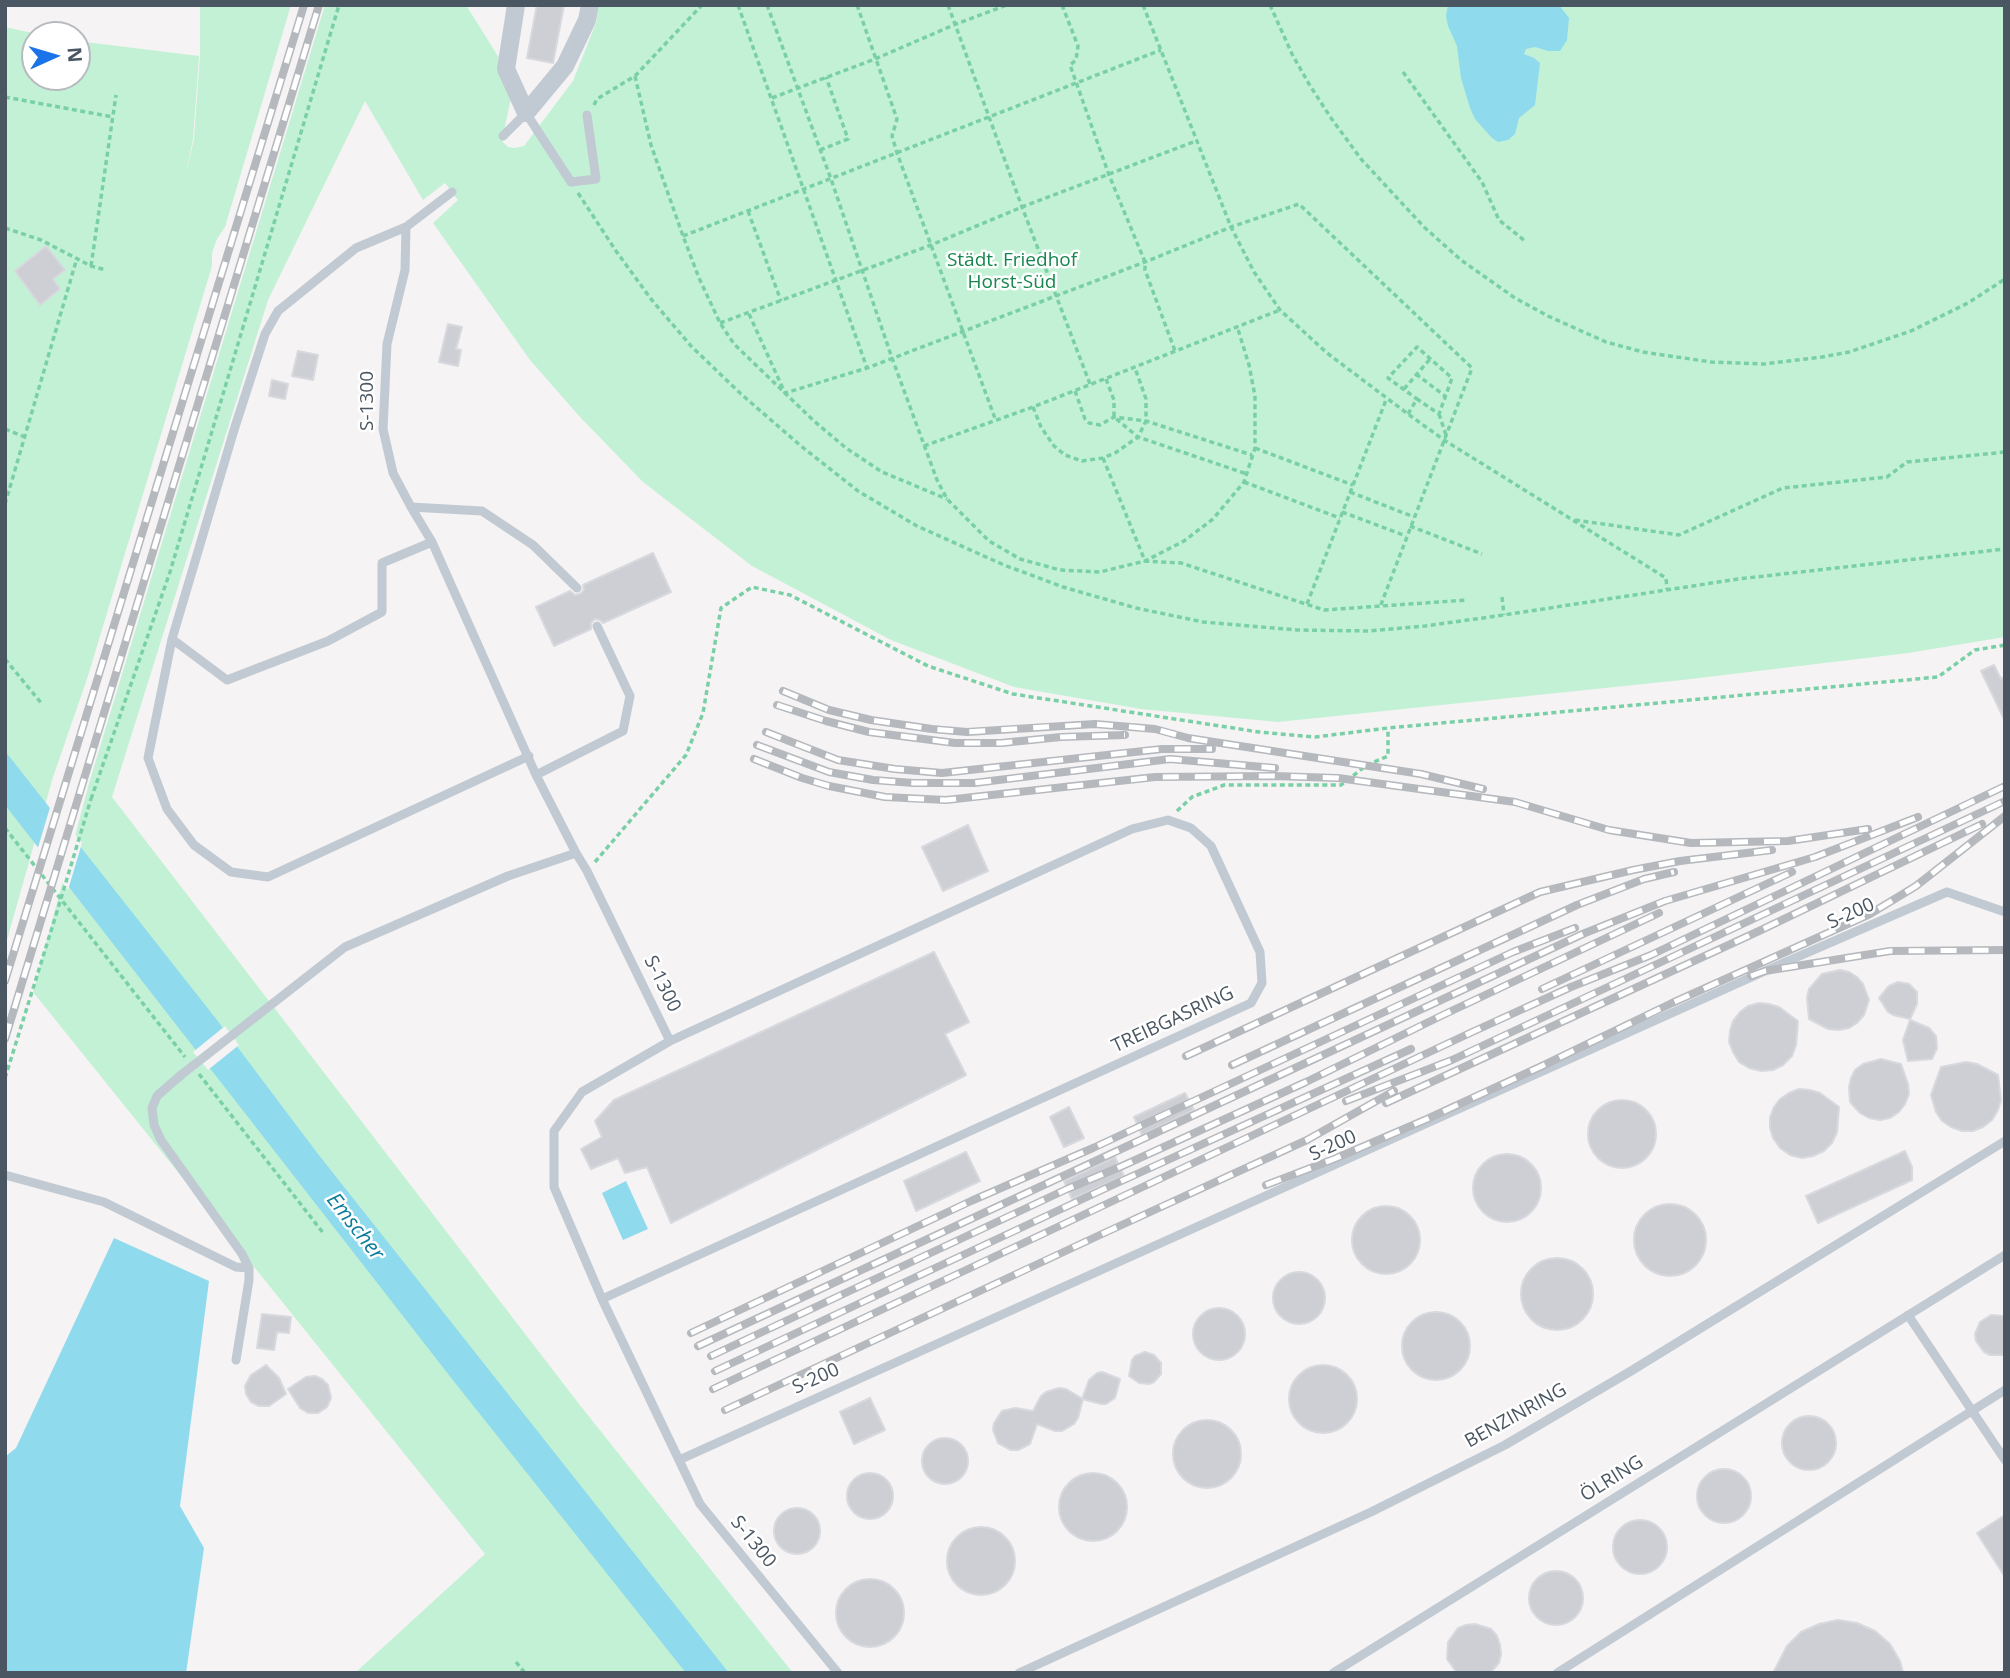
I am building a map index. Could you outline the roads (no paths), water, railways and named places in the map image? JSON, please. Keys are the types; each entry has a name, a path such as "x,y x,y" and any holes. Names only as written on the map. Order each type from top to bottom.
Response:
{"street":[{"path":"516,5 506,69 526,113 565,65 587,20 590,5"}],"lane":[{"path":"503,136 526,113 571,182 596,179 587,115"},
{"path":"452,192 406,227 356,248 278,311 265,334 172,639 148,758 167,809 194,845 230,872 268,877 529,756"},
{"name":"S-1300","path":"406,227 405,270 387,344 383,429 393,473 432,542 536,775 587,871 670,1041 582,1092 554,1130 554,1187 602,1299 700,1504 838,1673"},
{"path":"411,508 482,511 533,545 577,588"},
{"path":"172,639 227,680 328,641 382,612 382,563 432,542"},
{"path":"536,775 623,732 630,696 597,626"},
{"name":"TREIBGASRING","path":"602,1299 1251,1003 1262,983 1260,952 1211,846 1191,828 1168,820 1132,830 670,1041"},
{"path":"236,1360 249,1268 242,1254 161,1140 153,1125 152,1108 157,1096 345,947 508,876 576,853"},
{"name":"S-200","path":"679,1460 1765,971 1947,892 2005,912"},
{"name":"BENZINRING","path":"1019,1673 1371,1512 1505,1445 1631,1371 2005,1141"},
{"path":"5,1175 104,1202 236,1267 249,1268"},
{"name":"ÖLRING","path":"1333,1673 2005,1255"},
{"path":"1908,1315 2005,1460"},
{"path":"1557,1673 2005,1390"}],"water":[{"path":"1448,5 1559,5 1569,18 1567,40 1560,51 1535,47 1526,49 1524,54 1540,63 1535,105 1519,118 1515,134 1508,140 1498,142 1492,138 1475,119 1470,108 1461,78 1457,46 1448,26"},
{"name":"Emscher","path":"5,751 217,1020 318,1154 729,1673 686,1673 452,1379 5,805"},
{"path":"626,1181 648,1229 623,1240 602,1193"},
{"path":"114,1238 209,1281 180,1506 204,1548 186,1673 5,1673 5,1457 16,1448"}],"railway":[{"path":"5,981 304,5"},
{"path":"5,1039 319,5"},
{"path":"783,691 829,710 871,720 932,729 967,732 1095,724 1155,729 1188,738 1421,774 1483,789"},
{"path":"777,705 869,732 955,743 1001,743 1061,737 1125,735"},
{"path":"766,732 838,760 942,773 1162,749 1212,749"},
{"path":"757,745 829,772 873,780 914,783 974,783 1170,759 1275,768"},
{"path":"754,759 829,786 885,797 946,800 1155,777 1338,778 1515,802 1609,830 1691,843 1788,841 1868,829"},
{"path":"713,1389 1470,1033 1571,987 1651,955 2005,786"},
{"path":"1346,1101 1452,1060 2005,801"},
{"path":"1266,1185 1427,1119 1672,1003 1870,914 1916,886 2005,816"},
{"path":"698,1346 1585,933 1665,901 1815,857 1918,817"},
{"path":"1386,1103 1759,931 1982,824"},
{"path":"1186,1056 1540,892 1680,861 1772,850"},
{"path":"1232,1065 1577,905 1644,879 1674,872"},
{"path":"1542,989 1792,872"},
{"path":"711,1356 1067,1189 1306,1082 1659,913"},
{"path":"691,1333 1513,952 1575,928"},
{"path":"1751,976 1765,971 1890,951 2005,950"},
{"path":"715,1371 1411,1049"},
{"path":"725,1410 1307,1140 1394,1091"}],"park label":[{"name":"Städt. Friedhof Horst-Süd","path":"1012,272"}]}
